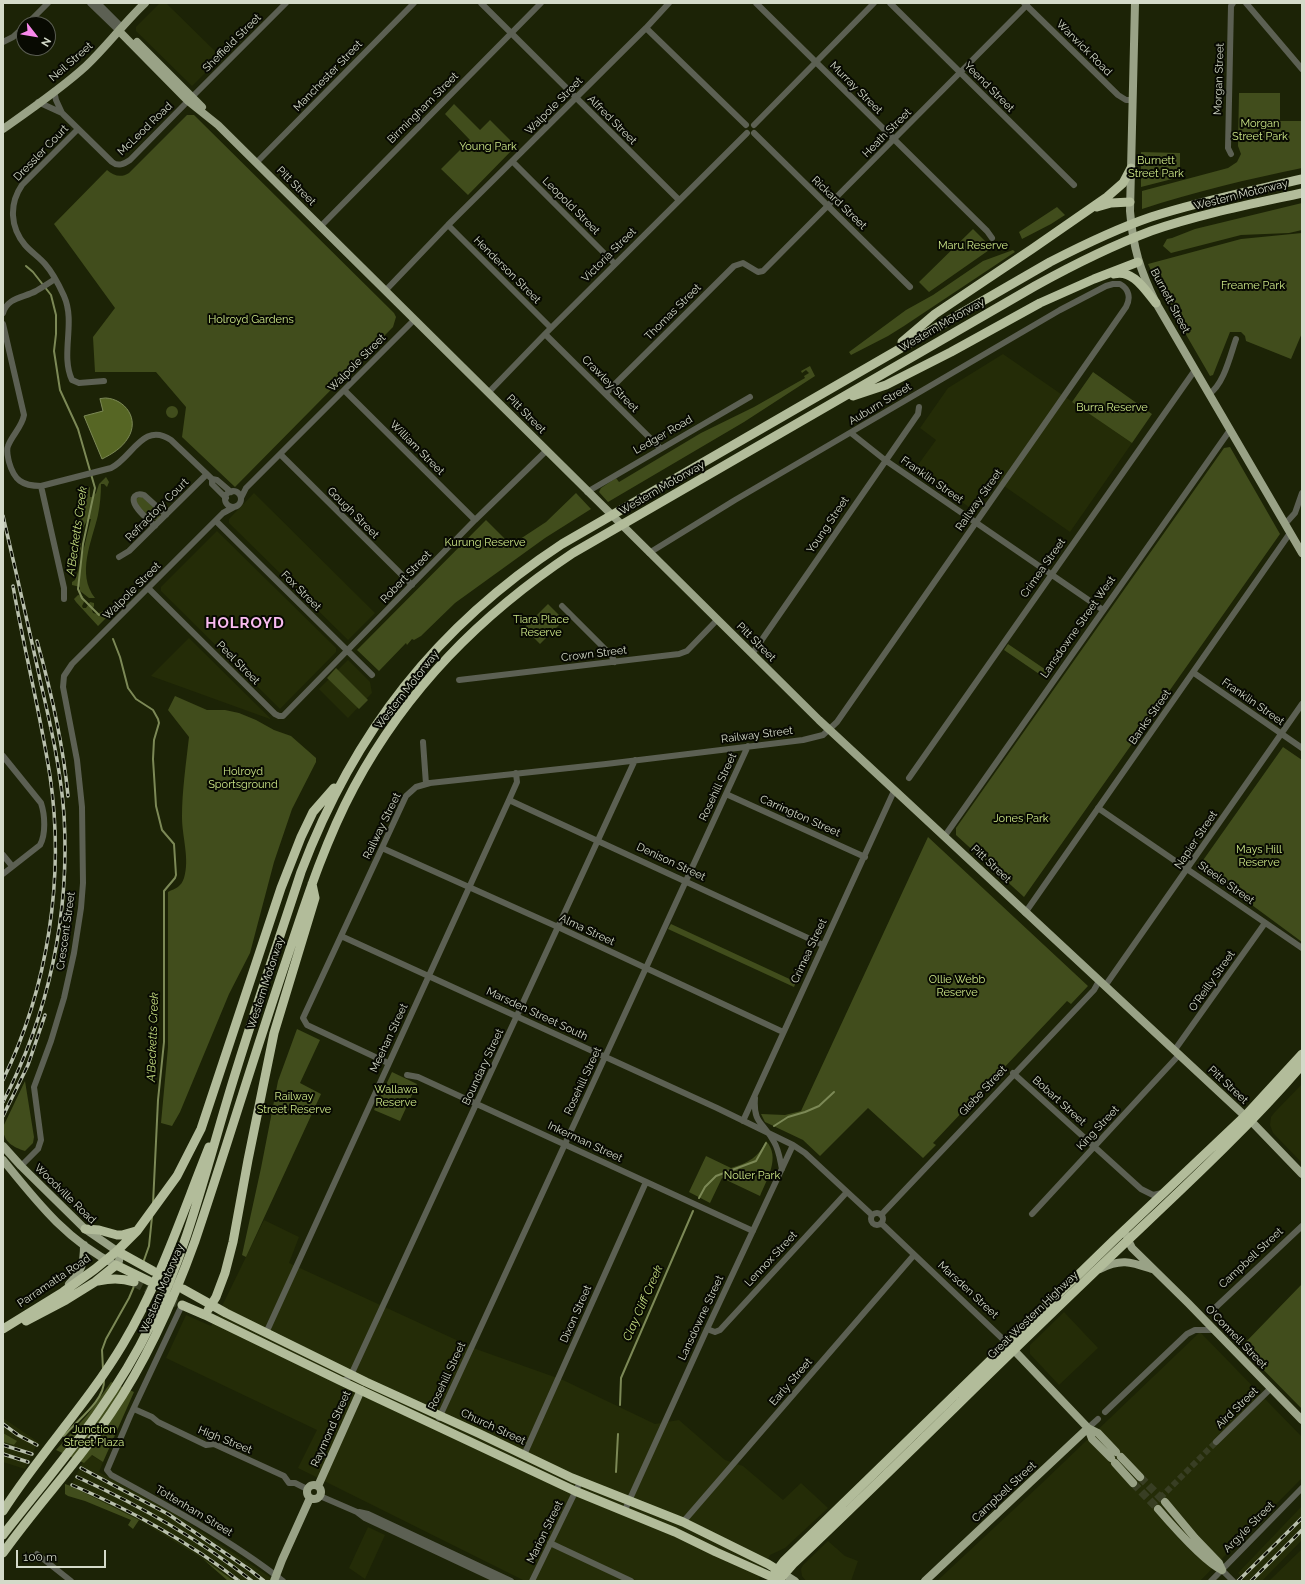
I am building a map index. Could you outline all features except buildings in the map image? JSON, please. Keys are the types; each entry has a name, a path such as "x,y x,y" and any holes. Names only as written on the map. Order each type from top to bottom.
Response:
{"highway":[{"path":"884,357 935,314 1090,210 1117,189 1126,178 1131,168"},
{"name":"Western Motorway","path":"3,1535 71,1450 108,1400 151,1324 185,1238 206,1173 226,1103 301,872 323,818 344,776 381,717 426,659 477,608 539,559 587,529 1050,262 1112,232 1150,217 1204,202 1302,179"},
{"name":"Western Motorway","path":"3,1553 23,1525 93,1438 126,1390 164,1320 195,1241 312,884 342,810 382,741 410,701 434,672 473,631 528,584 573,553 1035,286 1114,246 1152,231 1221,212 1302,193"},
{"path":"1090,210 1111,203 1130,202"},
{"path":"836,401 886,385 951,352 1040,303 1094,279 1138,262"},
{"path":"1094,279 1117,273 1128,275 1134,278 1156,303"},
{"name":"Parramatta Road","path":"3,1329 62,1292 106,1260 122,1254 177,1176 201,1129 289,866 313,812 344,776"},
{"path":"205,1315 221,1284 233,1242 274,1033 315,898 312,884"},
{"name":"Great Western Highway","path":"777,1578 784,1561 1011,1347 1096,1271 1220,1154 1302,1054"},
{"name":"Great Western Highway","path":"777,1578 1011,1347 1133,1222 1248,1119 1302,1065"},
{"name":"Western Motorway","path":"3,1511 122,1346 154,1286 175,1236 226,1103"},
{"path":"84,1230 99,1230 117,1235 137,1231"},
{"path":"122,1254 152,1272"},
{"path":"120,1267 149,1281"},
{"name":"Parramatta Road","path":"3,1336 120,1267"},
{"path":"96,1282 118,1278 134,1282"},
{"name":"Church Street","path":"183,1289 211,1305 266,1332 353,1372 362,1380 580,1482 683,1522 768,1564 777,1578"},
{"name":"Church Street","path":"182,1305 575,1492 675,1532 716,1552 777,1578"}],"main road":[{"name":"Neil Street","path":"3,129 85,66 145,3"},
{"name":"Burnett Street","path":"1135,3 1130,202 1131,230 1138,262 1156,303 1302,554"},
{"name":"Pitt Street","path":"120,29 202,113 205,114 256,163 829,730 1248,1119 1302,1174"},
{"name":"Woodville Road","path":"3,1146 84,1230 122,1254"},
{"name":"Woodville Road","path":"3,1160 38,1203 65,1231 106,1260"},
{"path":"21,1166 20,1172 26,1179 38,1203"},
{"path":"1128,1240 1129,1229 1133,1222"},
{"name":"O'Connell Street","path":"1128,1240 1132,1248 1302,1420"},
{"path":"62,1292 79,1274 83,1263 84,1245"},
{"path":"106,1260 120,1267 122,1254"},
{"path":"1096,1271 1112,1263 1124,1262 1154,1270"},
{"name":"Marsden Street","path":"1011,1347 1088,1428 1092,1439 1116,1458 1137,1480"},
{"name":"Raymond Street","path":"318,1486 361,1390"},
{"name":"Campbell Street","path":"925,1581 1088,1428"},
{"path":"312,1484 318,1486 321,1490 320,1496 314,1499 310,1498 307,1495 307,1489 312,1484"},
{"path":"275,1578 310,1498"},
{"path":"1165,1502 1195,1538 1219,1563 1222,1570"},
{"path":"1158,1509 1180,1534 1214,1567 1222,1570"},
{"name":"Church Street","path":"777,1578 795,1581"}],"street":[{"path":"35,16 48,3"},
{"name":"Pitt Street","path":"90,3 120,29"},
{"name":"Pitt Street","path":"98,3 120,29"},
{"name":"Sheffield Street","path":"190,99 286,3"},
{"name":"Manchester Street","path":"256,163 414,3"},
{"name":"Alfred Street","path":"481,3 679,200"},
{"name":"Birmingham Street","path":"320,227 542,3"},
{"name":"Walpole Street","path":"385,292 448,225 646,28 669,3"},
{"name":"Murray Street","path":"756,3 988,231 992,238"},
{"path":"754,125 874,3"},
{"name":"Yeend Street","path":"890,3 1074,185"},
{"name":"Morgan Street","path":"1231,154 1228,148 1231,6 1233,3"},
{"path":"1246,3 1302,69"},
{"name":"Heath Street","path":"760,272 961,72 1026,4"},
{"name":"Warwick Road","path":"1026,4 1118,95 1126,100 1133,100"},
{"path":"646,28 746,125 745,129 750,135 754,133 756,129 754,125"},
{"path":"3,42 16,34"},
{"name":"McLeod Road","path":"54,91 62,113"},
{"name":"McLeod Road","path":"38,102 62,113 112,162 120,165 130,160 190,99"},
{"path":"746,125 754,125"},
{"name":"Dressler Court","path":"78,128 25,182 13,203 13,218 17,232 26,246 44,263 56,279 67,305 69,318 68,365 72,380 79,383 104,381"},
{"name":"Victoria Street","path":"488,393 545,334 747,133"},
{"name":"Rickard Street","path":"754,133 910,287"},
{"name":"Leopold Street","path":"512,161 615,264"},
{"name":"Henderson Street","path":"448,225 551,328"},
{"name":"Thomas Street","path":"606,393 734,266 743,263 760,272"},
{"path":"3,314 7,304 14,299 35,291 56,279"},
{"name":"Auburn Street","path":"649,553 706,517 1060,310 1106,286 1117,284 1125,288"},
{"name":"Railway Street","path":"388,1063 307,1025 304,1021 304,1016 406,796 416,787 426,784 814,738 823,735 837,722 1127,304 1129,296 1125,288"},
{"name":"Walpole Street","path":"241,498 246,488 414,320"},
{"path":"3,324 24,416 22,423 8,448 11,468 15,476 24,484 30,486 41,486 102,471 118,464 144,438 158,435 171,440 212,479 217,480 241,498 238,505 234,507 226,501 212,484 212,479"},
{"name":"Crawley Street","path":"545,334 660,448"},
{"path":"1209,394 1220,382 1236,339"},
{"name":"Crimea Street","path":"909,778 1195,370"},
{"name":"William Street","path":"344,390 475,520"},
{"name":"Ledger Road","path":"587,492 660,448 750,397"},
{"name":"Young Street","path":"752,654 918,414 919,406"},
{"name":"Lansdowne Street West","path":"944,837 1230,430"},
{"name":"Franklin Street","path":"851,433 886,460 1103,610"},
{"name":"Robert Street","path":"280,716 284,714 475,520 546,451"},
{"name":"Gough Street","path":"280,454 412,585"},
{"name":"Refractory Court","path":"118,557 129,551 207,474"},
{"path":"41,486 64,588 64,599"},
{"name":"Walpole Street","path":"234,492 246,488"},
{"path":"226,501 228,494 234,492"},
{"path":"155,526 134,505 133,501 136,496 141,494 144,495 166,515"},
{"path":"1285,524 1294,513 1302,494"},
{"name":"Walpole Street","path":"223,513 226,501"},
{"name":"Walpole Street","path":"63,687 64,676 72,664 223,513 234,507"},
{"name":"Fox Street","path":"216,521 372,675"},
{"name":"Banks Street","path":"1025,912 1194,673 1290,533"},
{"name":"Peel Street","path":"148,588 275,714 280,716"},
{"path":"562,606 611,655 615,662"},
{"name":"Crown Street","path":"458,680 684,653 718,620"},
{"name":"Franklin Street","path":"1194,673 1302,748"},
{"name":"Crescent Street","path":"21,1166 38,1149 41,1140 34,1087 58,1019 70,976 78,930 82,889 83,846 80,784 63,687"},
{"name":"Napier Street","path":"1102,984 1188,869 1302,704"},
{"path":"423,742 426,784"},
{"name":"Rosehill Street","path":"435,1425 748,746"},
{"path":"3,756 41,803 43,809 43,838 40,844 3,874"},
{"name":"Boundary Street","path":"353,1372 635,760"},
{"name":"Meehan Street","path":"266,1332 509,800 517,782 516,773"},
{"name":"Crimea Street","path":"743,1121 894,791"},
{"name":"Carrington Street","path":"726,794 865,857"},
{"name":"Denison Street","path":"509,800 686,880 823,945"},
{"name":"Steele Street","path":"1098,808 1302,948"},
{"name":"Alma Street","path":"382,848 558,927 783,1032"},
{"path":"3,855 12,866"},
{"name":"O'Reilly Street","path":"1177,1053 1266,923"},
{"name":"Marsden Street South","path":"341,936 429,975 768,1133"},
{"name":"Glebe Street","path":"881,1215 1013,1073 1094,990 1102,984"},
{"name":"King Street","path":"1032,1214 1177,1053"},
{"name":"Bobart Street","path":"1013,1073 1141,1189 1153,1195 1158,1195 1167,1190"},
{"name":"Inkerman Street","path":"407,1075 418,1077 476,1103 753,1231"},
{"path":"756,1093 754,1109 756,1117 777,1147 782,1169"},
{"path":"768,1133 793,1145 805,1153 872,1216 871,1220 873,1224 878,1225 881,1223 883,1219 881,1215 877,1213 872,1216"},
{"name":"Lansdowne Street","path":"624,1512 793,1145"},
{"name":"Dixon Street","path":"524,1455 646,1182"},
{"name":"Lennox Street","path":"707,1329 715,1332 720,1330 846,1192"},
{"name":"Marsden Street","path":"881,1223 1011,1347"},
{"name":"Campbell Street","path":"1216,1307 1302,1226"},
{"name":"Early Street","path":"683,1522 914,1255"},
{"path":"134,1409 182,1305"},
{"path":"1105,1412 1187,1334 1195,1330 1214,1330"},
{"path":"341,1381 347,1379 353,1372"},
{"name":"Raymond Street","path":"361,1390 362,1380"},
{"name":"Aird Street","path":"1216,1442 1271,1388"},
{"name":"Tottenham Street","path":"134,1409 109,1464 107,1470 111,1475 186,1517 275,1578"},
{"name":"High Street","path":"134,1409 206,1445 214,1444 284,1476 290,1483 295,1483 307,1489"},
{"name":"Campbell Street","path":"1088,1428 1098,1419"},
{"name":"Marion Street","path":"532,1581 580,1482"},
{"name":"Argyle Street","path":"1211,1581 1302,1488"},
{"path":"320,1496 357,1512 368,1514 511,1581"},
{"path":"357,1512 365,1518 499,1581"},
{"path":"550,1543 631,1581"},
{"path":"37,1554 71,1581"},
{"path":"1222,1570 1233,1581"},
{"path":"275,1578 283,1581"}],"shaded area":[{"path":"160,3 166,3 221,57 192,86 136,31 136,27"},
{"path":"1003,354 1132,443 1070,532 994,479 973,510 915,469 936,440 920,428 948,388"},
{"path":"106,398 119,402 129,411 132,424 128,438 123,445 102,459 84,416 103,411 100,399"},
{"path":"254,493 375,613 348,640 229,523 229,519"},
{"path":"217,531 336,648 336,652 280,709 161,591 161,587"},
{"path":"189,638 270,718 270,719 151,676"},
{"path":"348,660 370,682 372,693 348,718 319,689"},
{"path":"1302,1084 1302,1163 1273,1133 1270,1125 1271,1117 1274,1113"},
{"path":"264,1220 299,1237 289,1263 476,1349 563,1380 655,1424 679,1420 725,1460 743,1466 783,1500 801,1483 828,1508 785,1548 770,1555 759,1579 762,1581 525,1581 298,1468 317,1430 166,1358 186,1315 211,1326"},
{"path":"1064,1312 1098,1348 1059,1385 1030,1354 1030,1345"},
{"path":"1200,1332 1302,1437 1302,1478 1200,1581 937,1581 1040,1485"},
{"path":"3,1418 38,1442 25,1469 3,1462 3,1442 14,1445 16,1442 3,1433"},
{"path":"91,1455 103,1462 99,1472 172,1512 276,1581 234,1581 203,1559 139,1520 71,1486 82,1463"},
{"path":"1302,1506 1302,1540 1262,1581 1246,1581 1238,1573"},
{"path":"368,1527 385,1535 365,1579 349,1568"},
{"path":"828,1541 845,1556 858,1561 851,1581 806,1581 802,1576 801,1569 803,1565"},
{"path":"1302,1549 1302,1581 1269,1581 1301,1550"}],"green space":[{"name":"Morgan Street Park","path":"1239,93 1280,93 1280,121 1302,121 1302,168 1221,186 1142,209 1142,191 1228,168 1237,162 1241,154 1238,146"},
{"name":"Young Park","path":"454,104 480,130 490,120 516,146 468,195 441,169 470,140 445,114"},
{"name":"Holroyd Gardens","path":"187,115 194,115 394,313 396,317 393,327 235,487 182,437 186,407 156,372 95,372 93,337 115,308 54,224 107,170 118,176 129,173"},
{"name":"Burnett Street Park","path":"1141,152 1180,153 1180,177 1141,187"},
{"path":"1302,203 1302,230 1289,233 1241,235 1171,253 1163,246 1167,239 1195,229"},
{"path":"1057,207 1065,215 1022,239 1019,232"},
{"name":"Maru Reserve","path":"973,229 992,248 929,292 919,282"},
{"name":"Freame Park","path":"1302,233 1302,333 1291,359 1246,341 1245,336 1241,332 1230,332 1213,375 1210,376 1159,288 1148,264 1241,239"},
{"path":"1013,250 1015,252 888,336 851,355 849,352 906,310 933,295 983,261"},
{"path":"810,366 815,376 744,422 608,502 599,492 601,488 616,478 619,482 701,433 754,407 805,378 804,376 809,373 806,370 802,373 801,371"},
{"name":"Burra Reserve","path":"1093,372 1152,414 1132,443 1072,402"},
{"path":"170,406 174,406 178,412 174,418 170,418 166,414 166,410"},
{"name":"Jones Park","path":"1230,447 1280,534 1024,897 956,835 956,828 1224,448"},
{"path":"106,477 109,482 107,487 104,484 101,484 98,515 87,557 87,579 89,589 95,598 89,598 80,591 80,587 72,585 72,582 75,580 78,572 91,519 88,519 81,531 81,549 76,559 77,569 67,573 84,490 90,487 90,497 92,497 96,493 99,484"},
{"name":"Kurung Reserve","path":"576,493 591,509 545,538 455,603 421,636 414,640 412,639 407,645 406,643 379,671 357,650 486,520 511,545 546,522"},
{"path":"141,496 160,513 160,518 153,520 136,504 136,499"},
{"path":"78,595 83,596 83,608 86,608 90,602 94,603 92,610 93,613 97,614 103,611 109,615 98,626 74,599"},
{"name":"Tiara Place Reserve","path":"548,604 564,620 540,644 524,628"},
{"path":"1008,644 1049,672 1045,678 1004,650"},
{"path":"336,668 368,700 359,709 327,678"},
{"name":"Holroyd Sportsground","path":"175,696 207,710 225,710 239,713 274,730 291,736 316,758 316,762 292,809 274,862 250,953 229,994 180,1112 172,1126 161,1123 168,1047 168,892 178,887 184,878 186,871 182,807 189,737 168,710"},
{"name":"Mays Hill Reserve","path":"1283,747 1302,760 1302,942 1199,866"},
{"name":"Ollie Webb Reserve","path":"928,837 1088,986 1071,1004 1067,1001 933,1143 936,1145 923,1158 868,1108 820,1156 803,1140 765,1122 761,1114 785,1115 801,1111"},
{"path":"671,924 796,982 794,987 668,929"},
{"name":"Railway Street Reserve","path":"297,1029 320,1040 300,1083 321,1094 246,1257 242,1255 278,1081"},
{"name":"Wallawa Reserve","path":"392,1072 417,1084 400,1121 374,1110"},
{"path":"25,1081 34,1137 33,1143 25,1151 16,1148 7,1140 3,1132 3,1127"},
{"name":"Noller Park","path":"766,1141 770,1147 773,1161 760,1196 722,1178 710,1203 689,1192 706,1156 731,1168 752,1159 760,1151"},
{"path":"1302,1284 1302,1409 1241,1347"},
{"name":"Junction Street Plaza","path":"111,1382 134,1392 103,1462 92,1455 84,1463 56,1450 88,1414"},
{"path":"3,1433 17,1441 14,1445 3,1442"},
{"path":"65,1484 139,1520 133,1529 128,1525 131,1520 85,1501 68,1496 65,1494"},
{"path":"203,1559 234,1581 228,1581"}],"waterway":[{"name":"A'Becketts Creek","path":"26,266 33,272 51,295 56,315 54,351 60,390 78,429 95,488 83,544 78,589 82,598 99,615"},
{"name":"A'Becketts Creek","path":"113,639 120,657 128,688 136,699 153,710 158,719 159,723 154,740 153,759 156,806 162,830 174,844 176,875 164,891 164,1042 158,1100 153,1204"},
{"name":"Clay Cliff Creek","path":"774,1126 788,1117 819,1106 834,1092"},
{"name":"Clay Cliff Creek","path":"699,1198 705,1187 716,1176 756,1161 766,1143"},
{"name":"Clay Cliff Creek","path":"620,1405 621,1378 693,1211"},
{"name":"A'Becketts Creek","path":"143,1263 149,1246 152,1217"},
{"name":"A'Becketts Creek","path":"103,1369 102,1350 106,1339 129,1298 135,1284"},
{"name":"A'Becketts Creek","path":"64,1436 95,1403 100,1396 104,1380"},
{"name":"Clay Cliff Creek","path":"616,1472 618,1434"}],"tunnel":[{"path":"149,1281 167,1299 182,1305"},
{"path":"134,1282 157,1294"},
{"path":"1160,1498 1216,1442"},
{"path":"1140,1477 1165,1502"},
{"path":"1133,1483 1158,1509"}],"railway":[{"path":"3,516 55,749 63,799 65,852 63,889 53,963 33,1034 3,1102"},
{"path":"3,1080 19,1045 42,970 54,892 55,853 54,814 50,776 42,728 13,586"},
{"path":"37,641 56,717 68,796"},
{"path":"3,1116 28,1065 45,1015"},
{"path":"3,1424 18,1435 37,1445"},
{"path":"3,1445 32,1454"},
{"path":"3,1454 28,1462"},
{"path":"81,1468 168,1514 264,1581"},
{"path":"77,1477 146,1511 190,1537 252,1581"},
{"path":"72,1485 137,1516 180,1540 201,1553 239,1581"},
{"path":"1238,1581 1302,1518"},
{"path":"1251,1581 1302,1530"}],"district":[{"name":"HOLROYD","path":"245,623"}]}
